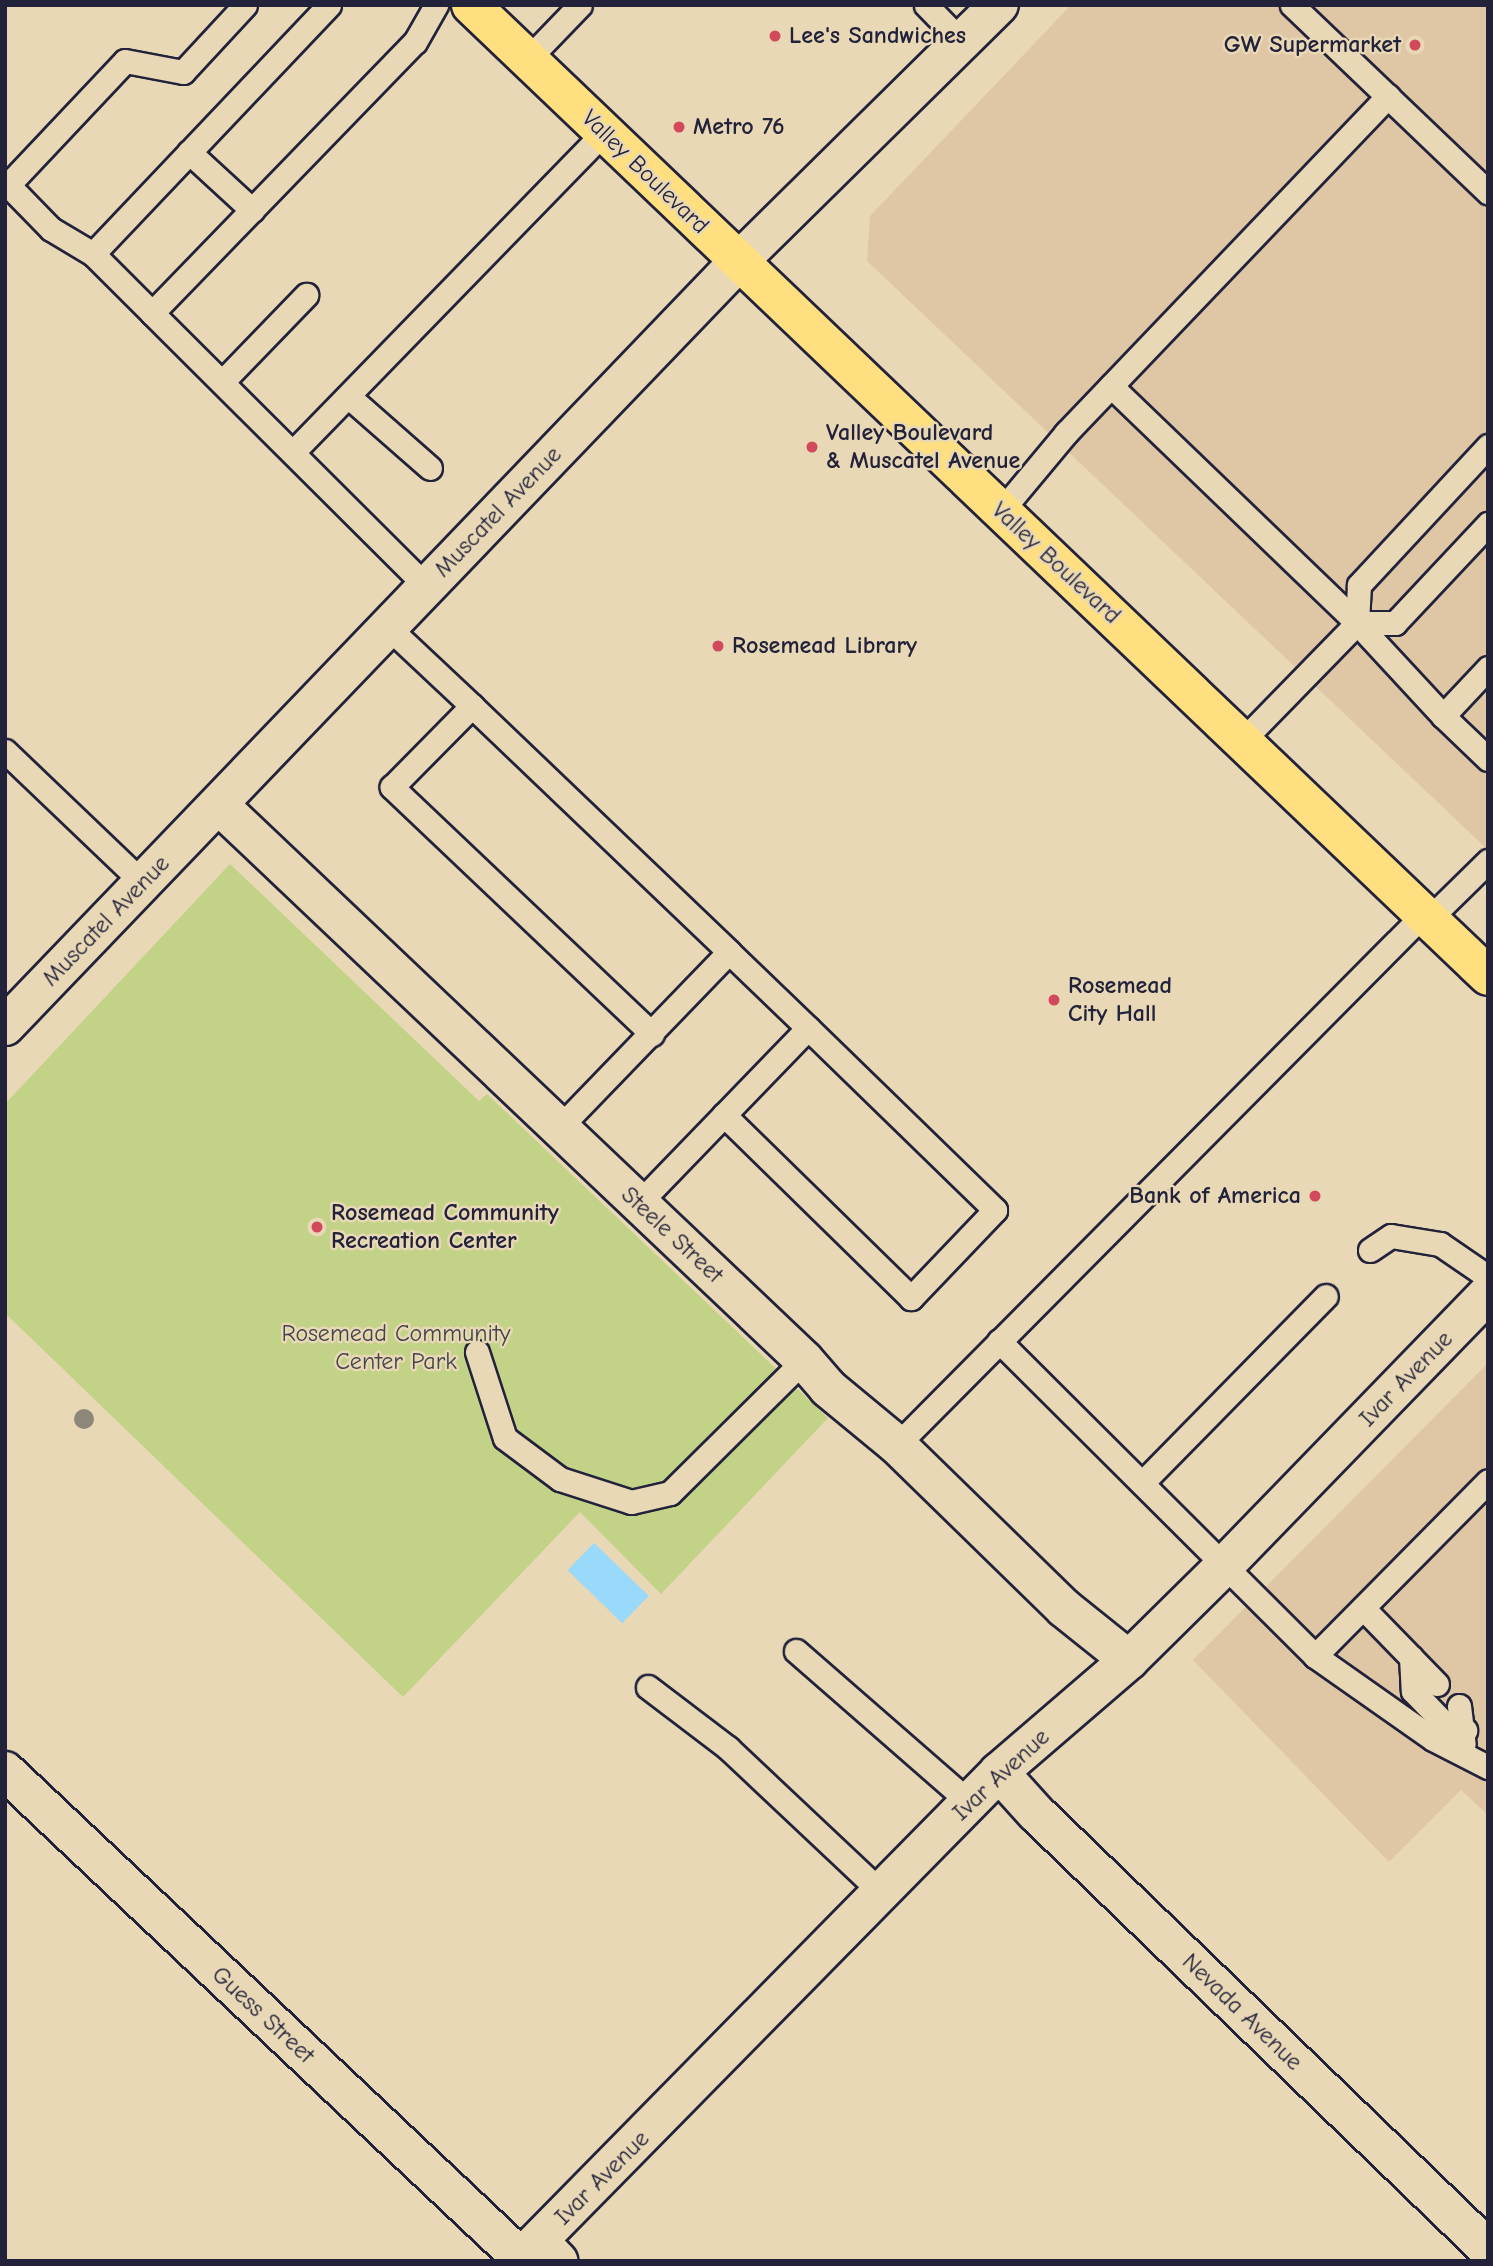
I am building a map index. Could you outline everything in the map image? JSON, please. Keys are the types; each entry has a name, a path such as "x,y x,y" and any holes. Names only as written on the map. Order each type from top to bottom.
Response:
{"main road":[{"name":"Valley Boulevard","path":"471,5 1488,976"}],"street":[{"name":"Muscatel Avenue","path":"9,1016 219,805 739,261 999,5"},
{"name":"Steele Street","path":"219,805 804,1360 828,1388 897,1445 1064,1608 1129,1660"},
{"name":"Ivar Avenue","path":"534,2255 969,1802 999,1772 1129,1660 1488,1294"},
{"name":"Guess Street","path":"5,1771 534,2255"},
{"name":"Nevada Avenue","path":"999,1772 1046,1822 1488,2249"}],"lane":[{"path":"245,5 183,72 125,61 8,185 51,229 93,254 294,451 427,587"},
{"path":"93,254 329,5"},
{"path":"152,313 415,43 436,5"},
{"path":"527,60 580,5"},
{"path":"926,5 963,43"},
{"path":"1292,5 1488,192"},
{"path":"1001,511 1111,386 1388,96"},
{"path":"294,451 604,132"},
{"path":"189,152 252,210"},
{"path":"223,381 306,295"},
{"path":"1111,386 1357,623 1443,716 1488,759"},
{"path":"348,396 430,468"},
{"path":"1243,740 1357,623 1359,584 1488,446"},
{"path":"1357,623 1395,623 1488,524"},
{"path":"389,628 995,1210 911,1297 724,1115"},
{"path":"1443,716 1488,668"},
{"path":"472,706 391,787 652,1034"},
{"path":"5,751 142,882"},
{"path":"897,1445 999,1340 1426,917 1488,861"},
{"path":"558,1129 729,952"},
{"path":"639,1203 808,1028"},
{"path":"1370,1250 1391,1236 1440,1244 1488,1277"},
{"path":"1142,1483 1326,1296"},
{"path":"999,1340 1315,1656 1433,1739 1488,1767"},
{"path":"477,1352 505,1438 560,1479 631,1502 670,1493 804,1360"},
{"path":"1315,1656 1488,1481"},
{"path":"1363,1608 1437,1684"},
{"path":"796,1651 969,1802"},
{"path":"1411,1657 1413,1691 1446,1725 1465,1730"},
{"path":"648,1687 728,1748 883,1894"},
{"path":"1459,1706 1465,1730 1464,1755"}],"shaded area":[{"path":"1071,5 1488,5 1488,850 867,261 870,216"},
{"path":"1488,1363 1488,1815 1461,1790 1389,1862 1193,1660"}],"green space":[{"name":"Rosemead Community Center Park","path":"230,864 479,1101 487,1094 828,1418 661,1594 580,1512 403,1697 5,1313 5,1104"}],"water":[{"path":"594,1543 649,1596 622,1623 568,1570"}],"place":[{"name":"Lee's Sandwiches","path":"775,36"},
{"name":"GW Supermarket","path":"1415,45"},
{"name":"Metro 76","path":"679,127"},
{"name":"Valley Boulevard & Muscatel Avenue","path":"812,447"},
{"name":"Rosemead Library","path":"718,646"},
{"name":"Rosemead City Hall","path":"1054,1000"},
{"name":"Bank of America","path":"1315,1196"},
{"name":"Rosemead Community Recreation Center","path":"317,1227"}]}
